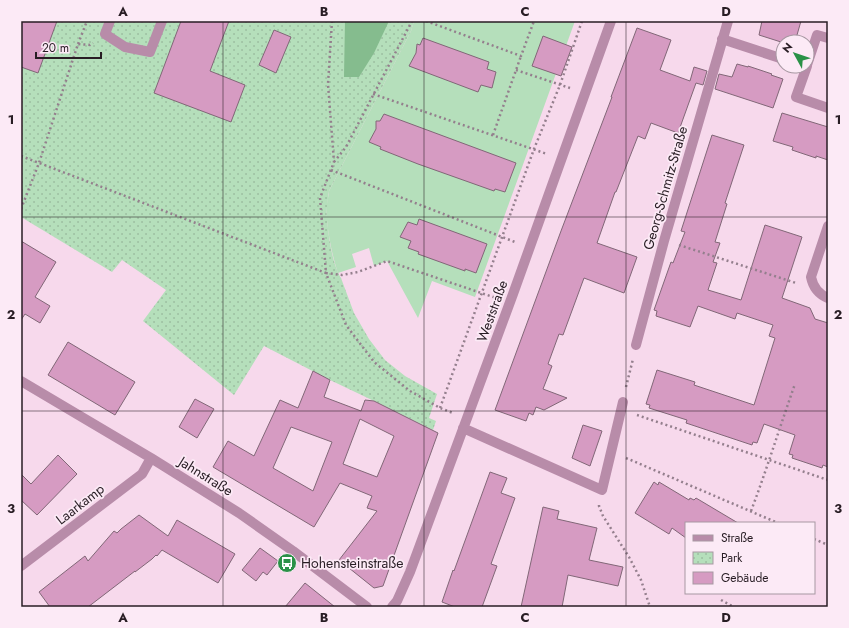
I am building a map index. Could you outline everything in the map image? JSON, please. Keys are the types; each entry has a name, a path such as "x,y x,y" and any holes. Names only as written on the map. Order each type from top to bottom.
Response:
{"street":[{"path":"110,21 105,34 125,47 150,52 162,21"},
{"name":"Weststraße","path":"392,607 403,589 410,572 510,302 611,21"},
{"name":"Georg-Schmitz-Straße","path":"636,345 664,241 728,21"},
{"path":"815,41 817,35 828,38"},
{"path":"722,39 775,56"},
{"path":"803,74 796,97 828,108"},
{"path":"828,226 811,277 812,283 818,292 828,298"},
{"name":"Jahnstraße","path":"21,381 151,458 239,513 304,559 367,607"},
{"path":"465,423 602,490 622,406"},
{"name":"Laarkamp","path":"21,566 142,474 151,458"}],"path":[{"path":"21,209 39,163 87,21"},
{"path":"332,21 328,84 334,162"},
{"path":"412,21 346,147 334,162 320,198 326,272 346,325 374,362 410,391 465,423"},
{"path":"426,21 521,56"},
{"path":"493,135 534,21"},
{"path":"440,408 534,149 560,85 582,21"},
{"path":"78,44 90,45 105,34"},
{"path":"516,70 585,93"},
{"path":"373,94 561,159"},
{"path":"21,156 326,272 342,275 358,272 387,261 482,294 510,302"},
{"path":"331,170 529,248"},
{"path":"664,241 796,283 812,283"},
{"path":"636,345 622,406 828,480"},
{"path":"751,511 765,475 794,384"},
{"path":"611,451 776,522"},
{"path":"602,490 599,506 603,516 629,557 641,580 650,607"},
{"path":"815,539 828,545"},
{"path":"721,600 734,607"}],"green space":[{"path":"21,21 414,21 411,31 329,191 327,214 329,240 335,265 354,313 369,339 385,360 405,376 437,394 429,418 436,421 433,430 264,346 234,395 143,321 166,290 122,260 112,272 21,217"},
{"path":"414,21 575,21 475,297 432,281 418,318 387,261 374,266 369,248 352,254 356,267 338,273 333,258 327,220 327,202 329,191 411,31"}],"shaded area":[{"path":"345,21 389,21 374,53 359,77 344,77"}],"building":[{"path":"21,21 57,21 38,73 21,67"},
{"path":"181,21 229,21 210,71 245,85 231,122 154,93"},
{"path":"762,21 801,21 797,34 775,34 775,40 759,35"},
{"path":"637,28 671,40 660,70 690,81 694,67 707,71 703,85 696,83 678,133 651,123 645,139 638,136 615,192 597,243 637,257 624,293 584,278 563,335 559,334 548,364 552,366 543,389 567,398 544,410 536,407 533,415 529,413 526,421 495,410"},
{"path":"274,30 291,37 276,73 259,65"},
{"path":"543,36 572,47 561,76 532,66"},
{"path":"423,38 489,62 487,69 496,72 492,88 481,85 478,92 409,66 416,53 417,44 420,45"},
{"path":"737,64 748,66 783,79 773,108 715,89 719,74 732,77"},
{"path":"782,113 828,127 828,160 816,156 816,158 792,150 793,147 773,141"},
{"path":"384,114 516,163 505,192 495,189 494,191 418,164 380,149 381,147 369,142 376,129 376,121 380,121"},
{"path":"712,135 744,145 725,203 727,204 715,242 720,243 713,262 717,263 708,290 741,300 765,225 802,237 782,298 810,308 815,319 828,323 828,467 823,465 822,468 792,458 793,455 789,454 795,435 764,424 757,443 753,442 752,445 686,423 687,420 649,408 650,405 646,404 657,370 695,382 694,385 754,405 775,338 769,336 773,325 737,313 735,319 698,306 690,327 656,316 657,311 654,310 671,262 673,263 685,232 681,231"},
{"path":"419,219 487,244 476,273 465,269 465,271 418,254 419,252 408,248 411,241 400,237 408,222 417,225"},
{"path":"21,241 56,262 35,297 50,306 40,323 25,314 21,320"},
{"path":"68,342 135,382 115,415 48,375"},
{"path":"313,371 330,380 324,397 361,411 365,400 374,401 438,433 383,586 374,588 339,560 377,511 367,508 372,496 340,483 314,527 213,467 228,441 254,456 280,400 298,408","holes":["360,419 394,436 377,477 343,464","291,427 332,442 313,491 273,468"]},
{"path":"195,399 214,409 197,438 179,427"},
{"path":"583,425 602,431 590,466 572,458"},
{"path":"58,455 77,474 37,515 21,500 21,474 31,484"},
{"path":"490,472 507,478 501,493 515,498 491,564 497,566 482,607 455,607 442,602"},
{"path":"654,482 658,485 659,482 689,500 690,498 694,500 696,498 736,522 685,522 685,537 672,528 669,534 635,513"},
{"path":"543,507 559,511 557,519 597,528 589,560 623,567 618,586 568,575 562,607 521,607"},
{"path":"139,515 168,536 177,520 235,554 218,583 162,550 157,556 156,555 88,607 50,607 39,592 85,556 88,561 114,531 117,533"},
{"path":"260,548 278,561 267,575 263,572 256,581 242,570"},
{"path":"305,583 335,607 285,607"}],"place":[{"name":"Hohensteinstraße","path":"287,563"}]}
